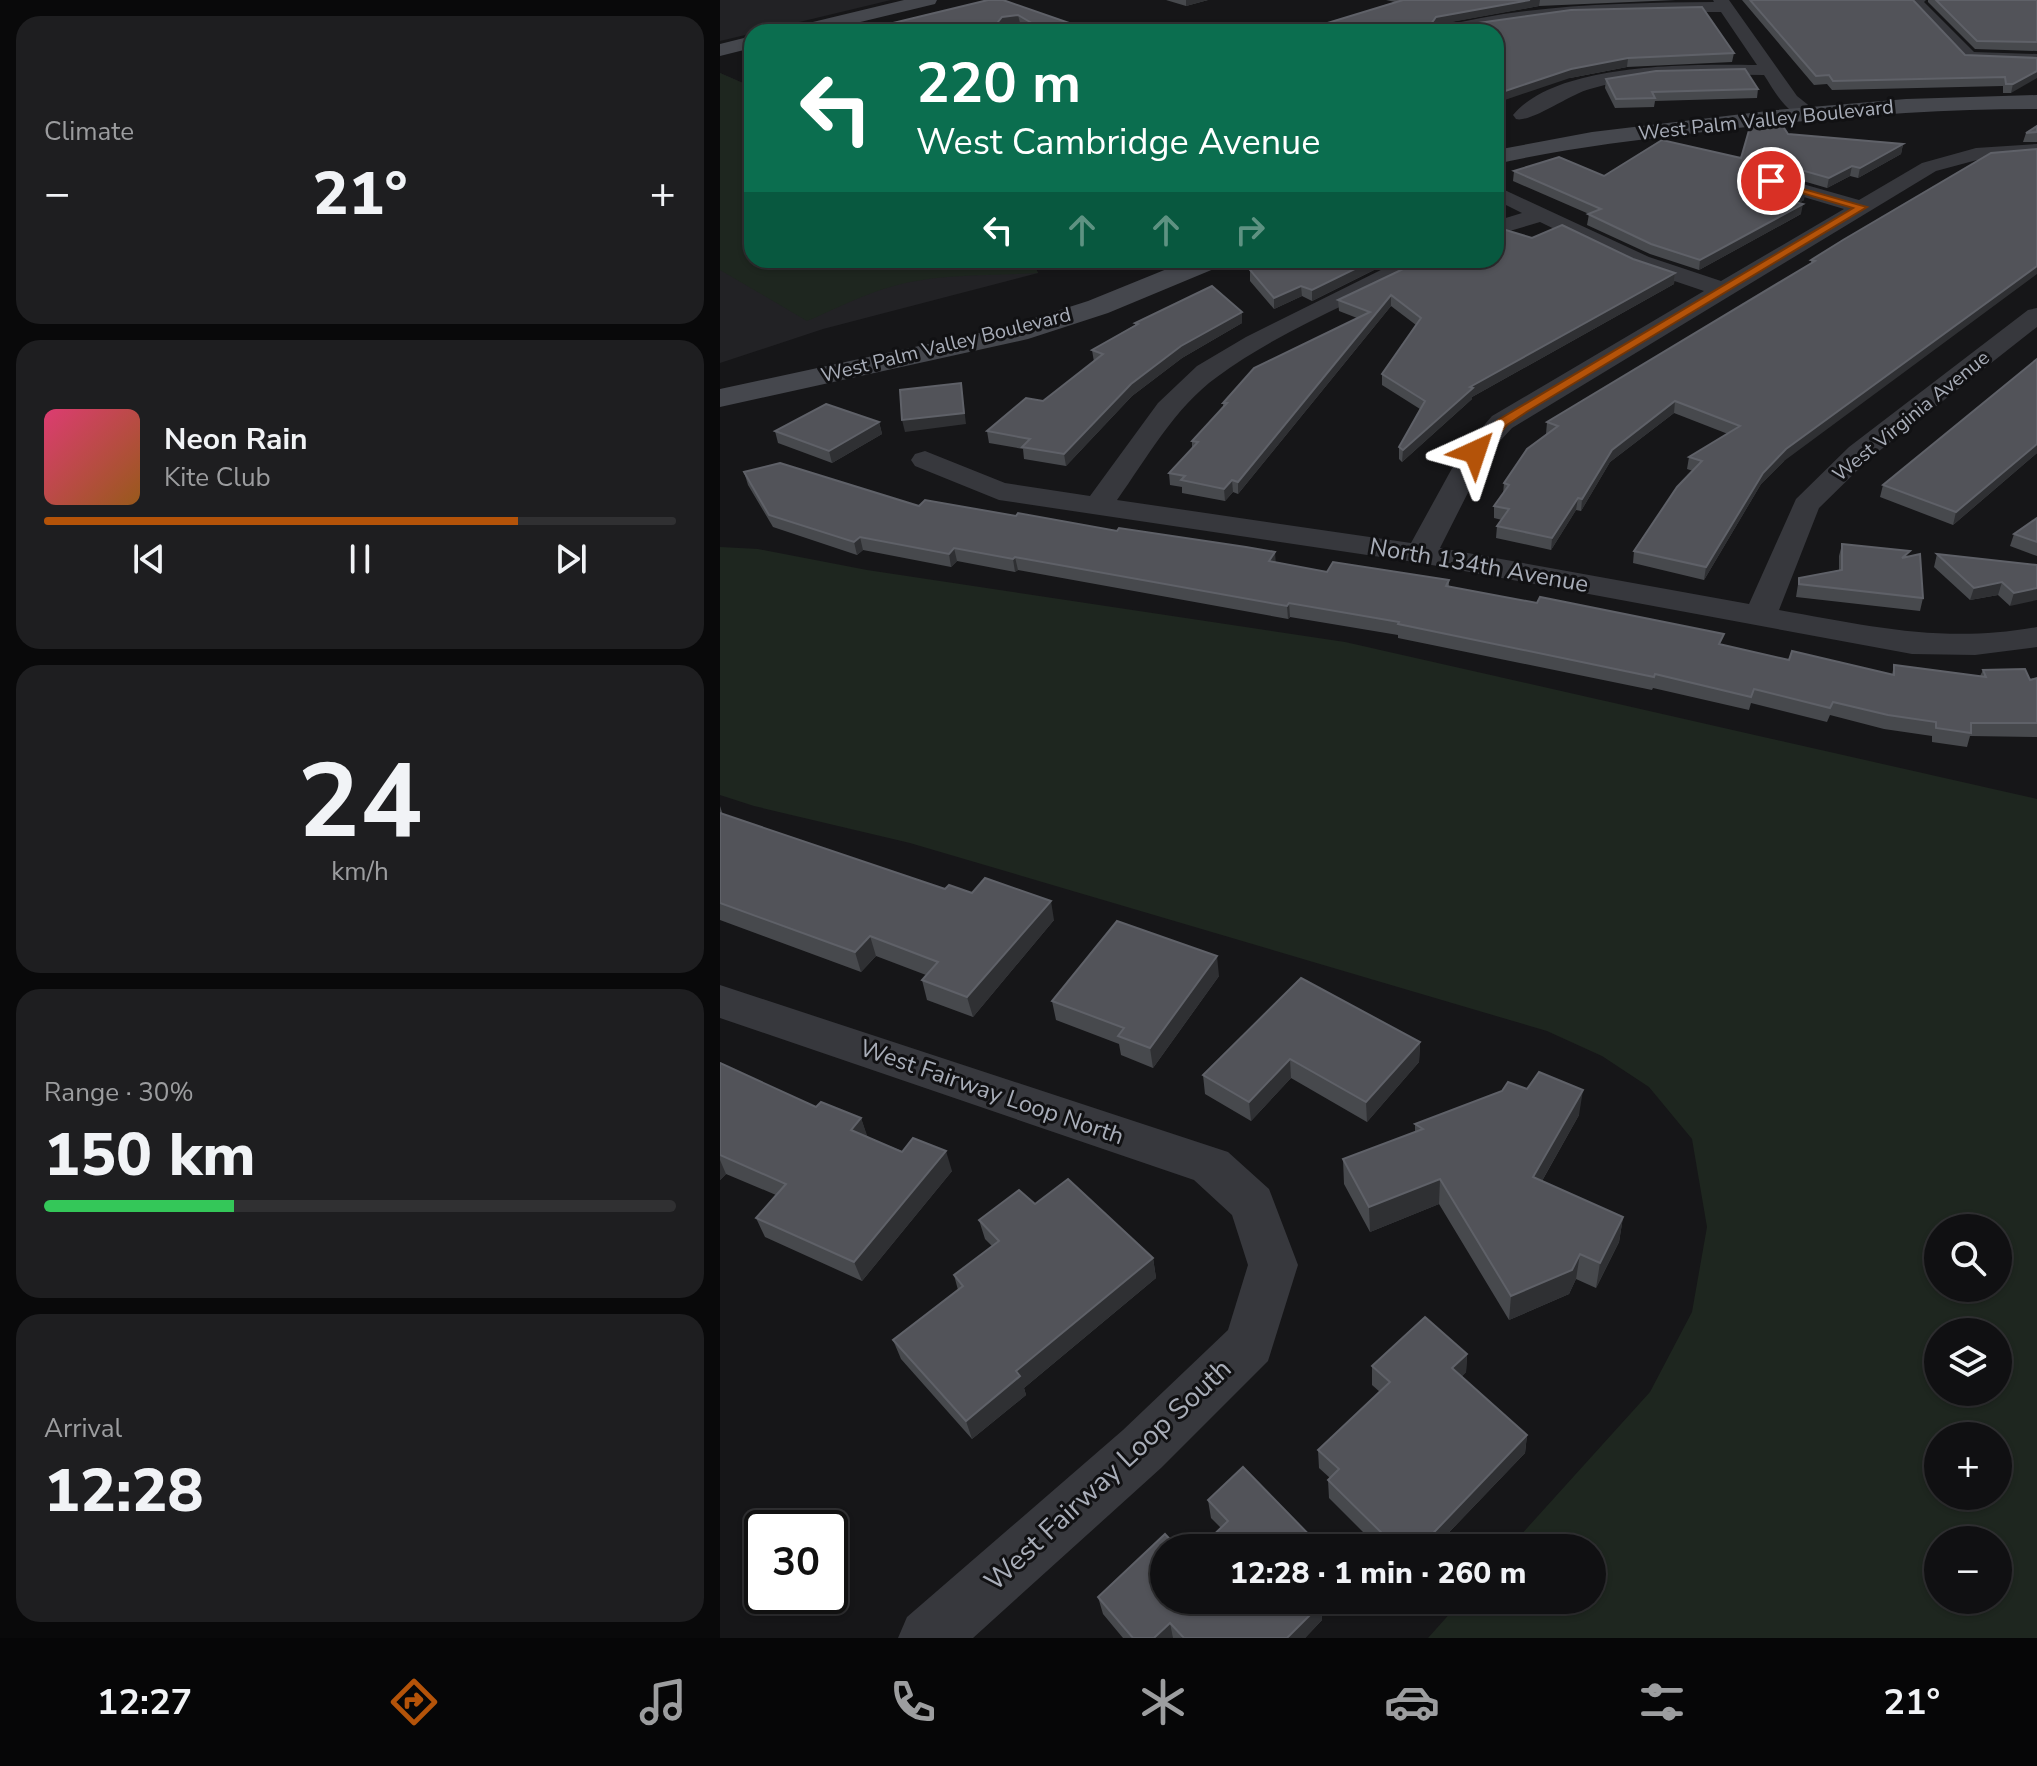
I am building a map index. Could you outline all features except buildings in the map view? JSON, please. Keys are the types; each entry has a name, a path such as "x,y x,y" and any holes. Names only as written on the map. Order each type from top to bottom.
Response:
{"street":[{"path":"828,24 928,0"},
{"path":"1918,0 1914,1 1969,57 2037,59"},
{"path":"1473,24 1512,14 1561,9 1722,4 1790,100 1807,112"},
{"path":"720,50 744,44"},
{"path":"1523,115 1541,101 1569,90 1633,74 1665,70 1767,70"},
{"name":"West Palm Valley Boulevard","path":"1504,156 1597,139 1807,112 1956,102 2037,102"},
{"path":"1421,554 1475,452 1502,422 1929,167 1956,157 1997,151 2037,150"},
{"path":"1771,181 1861,207"},
{"path":"1504,196 1641,262 1723,290"},
{"path":"1504,226 1542,214"},
{"name":"West Palm Valley Boulevard","path":"720,398 974,343 1058,321 1193,268"},
{"path":"1097,507 1168,409 1206,372 1255,342 1403,268"},
{"name":"West Virginia Avenue","path":"1760,616 1806,505 1859,453 2037,315"},
{"name":"North 134th Avenue","path":"925,460 999,491 1421,554 1912,644 1957,647 2037,637"},
{"name":"West Fairway Loop North","path":"720,1001 1211,1166 1252,1204"},
{"name":"West Fairway Loop South","path":"928,1638 1142,1449 1250,1344 1273,1265 1252,1204"}],"shaded area":[{"path":"720,0 891,0 791,24 744,24 744,35 720,41"},
{"path":"720,73 744,84 744,268 1036,268 1038,273 823,329 720,363"},
{"path":"720,73 744,84 744,268 1036,268 1038,273 947,277 911,282 871,293 807,321 720,270"},
{"path":"720,547 758,549 867,570 1345,642 2037,799 2037,1638 1428,1638 1449,1614 1606,1614 1606,1534 1522,1534 1650,1392 1692,1312 1707,1227 1692,1139 1649,1087 1602,1056 1547,1031 910,843 720,795"}],"route":[{"path":"1475,452 1502,422 1861,207 1771,181"}]}
